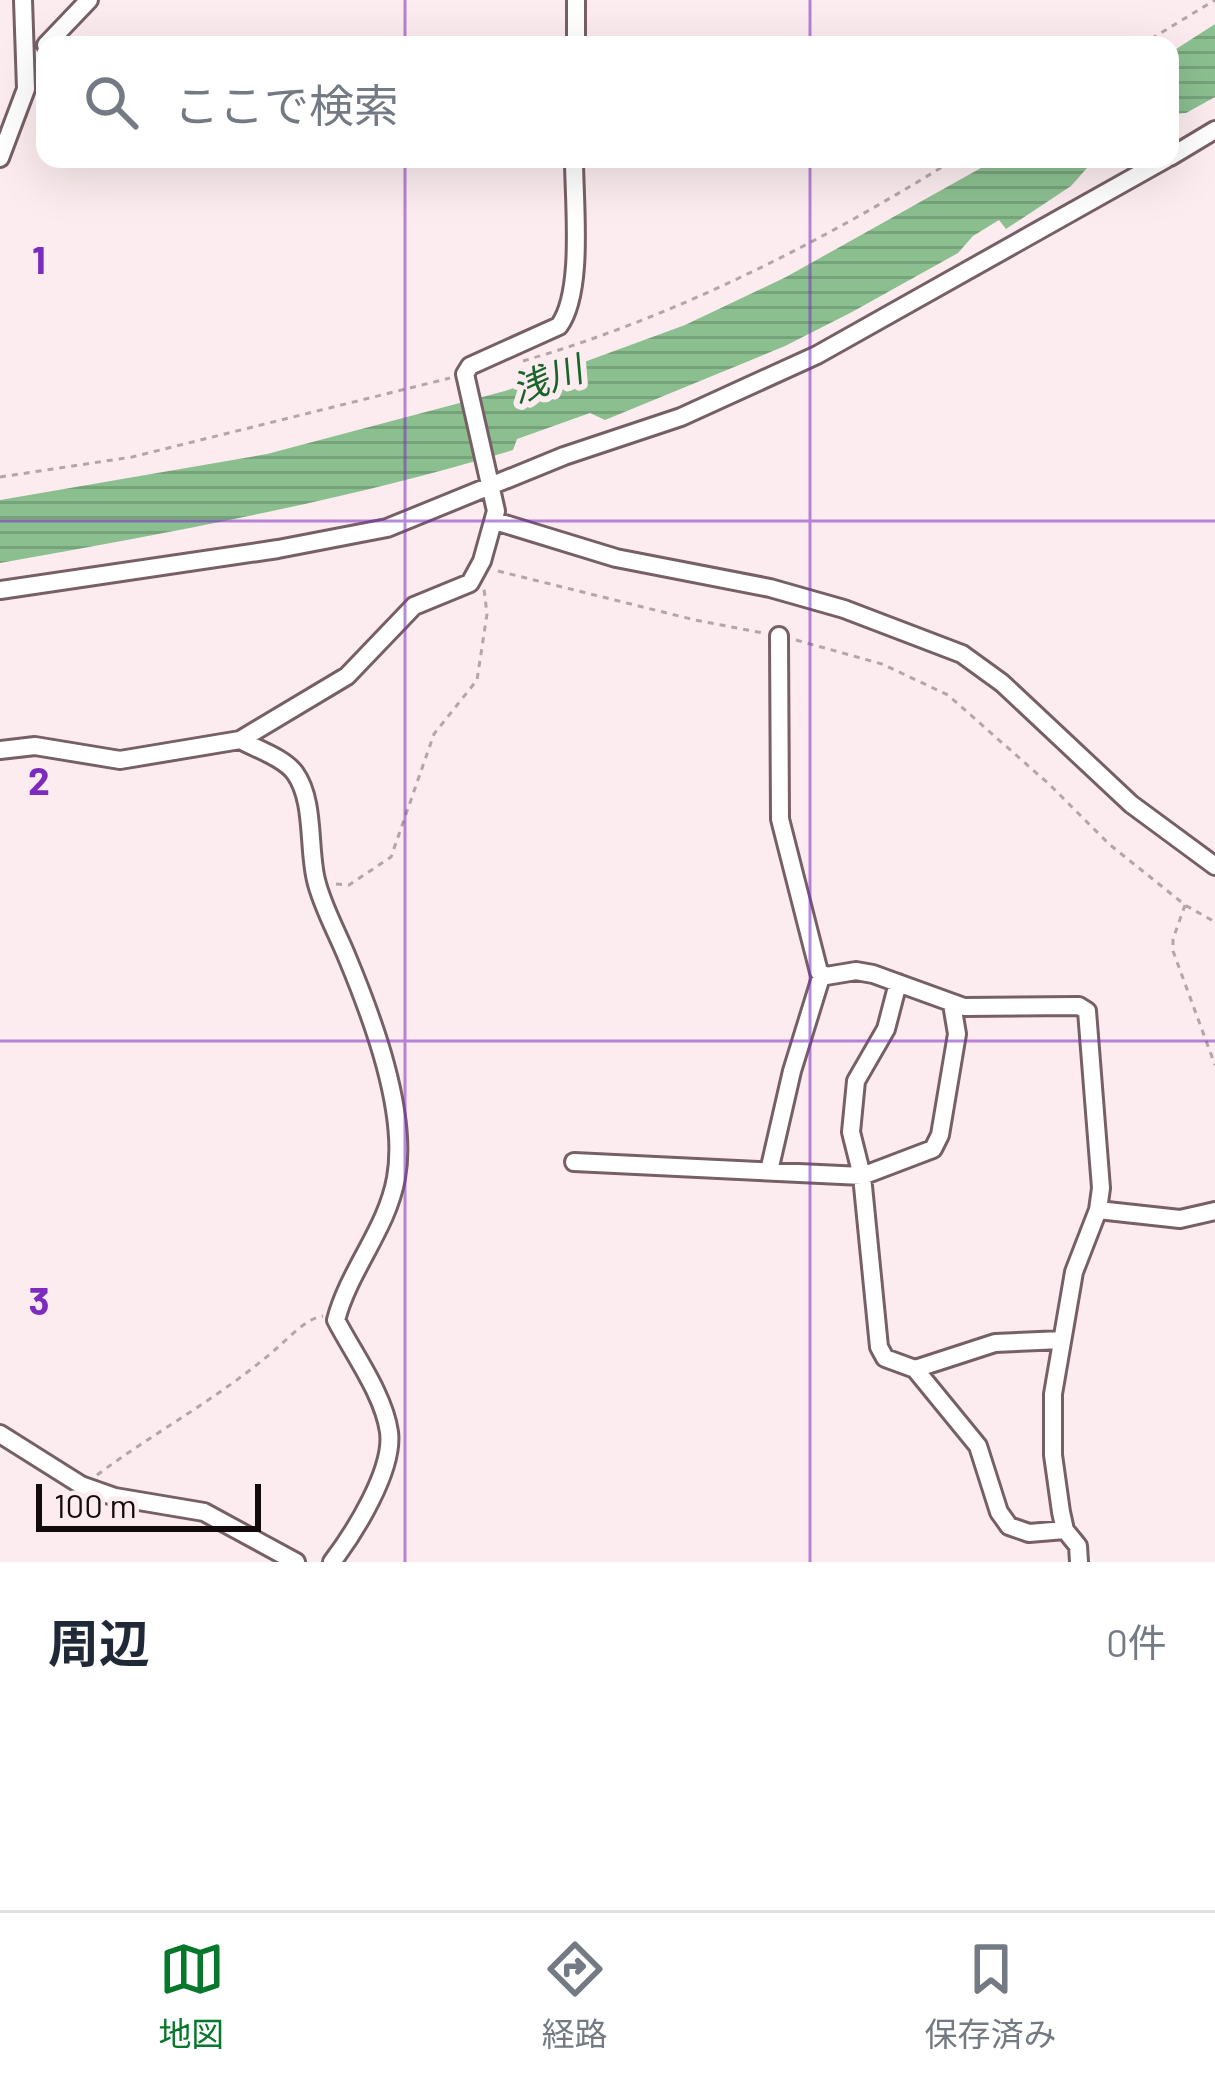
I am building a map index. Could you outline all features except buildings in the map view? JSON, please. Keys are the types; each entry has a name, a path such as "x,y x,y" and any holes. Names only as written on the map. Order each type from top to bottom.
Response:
{"street":[{"path":"0,158 26,89 22,0"},
{"path":"54,36 89,0"},
{"path":"576,0 576,36"},
{"path":"26,67 36,55"},
{"path":"1179,151 1215,130"},
{"path":"0,750 34,746 120,760 240,740 347,676 413,606 457,591 479,570 495,521 465,374 470,366 547,332 568,314 573,282 574,168"},
{"path":"0,590 278,549 387,527 489,482 681,416 817,355 1150,168"},
{"path":"495,521 616,558 770,588 844,609 962,653 1002,683 1131,804 1215,866"},
{"path":"779,636 780,819 814,964 822,974"},
{"path":"240,740 295,773 304,797 316,883 364,1002 388,1080 397,1135 397,1176 387,1208 344,1290 336,1320 382,1409 390,1444 373,1494 352,1536 332,1562"},
{"path":"822,974 856,971 952,1004 1083,1006 1089,1022 1099,1136 1098,1210 1074,1272 1052,1421 1065,1530 1078,1546 1079,1562"},
{"path":"769,1171 792,1071 822,974"},
{"path":"898,983 886,1028 856,1081 851,1132 862,1175 879,1347 886,1358 915,1369 978,1447 999,1512 1009,1526 1029,1533 1065,1530"},
{"path":"574,1162 862,1175 933,1149 940,1136 957,1034 952,1004"},
{"path":"1098,1210 1180,1219 1215,1211"},
{"path":"915,1369 995,1342 1062,1340"},
{"path":"0,1434 81,1485 115,1497 204,1512 296,1562"}],"path":[{"path":"1156,36 1215,0"},
{"path":"316,883 350,885 391,857 434,734 477,680 482,666 487,614 479,570 779,636 882,664 948,695 1050,785 1108,844 1215,922"},
{"path":"1186,905 1173,951 1215,1065"},
{"path":"81,1485 248,1373 307,1322 318,1315 336,1320"}],"water":[{"path":"1215,24 1215,97 1179,113 1179,47"},
{"name":"浅川","path":"981,168 1087,168 1071,186 1006,229 999,220 973,236 958,253 852,312 785,346 605,420 590,413 517,439 513,450 322,500 0,563 0,500 267,454 505,391 685,325 786,277"}]}
